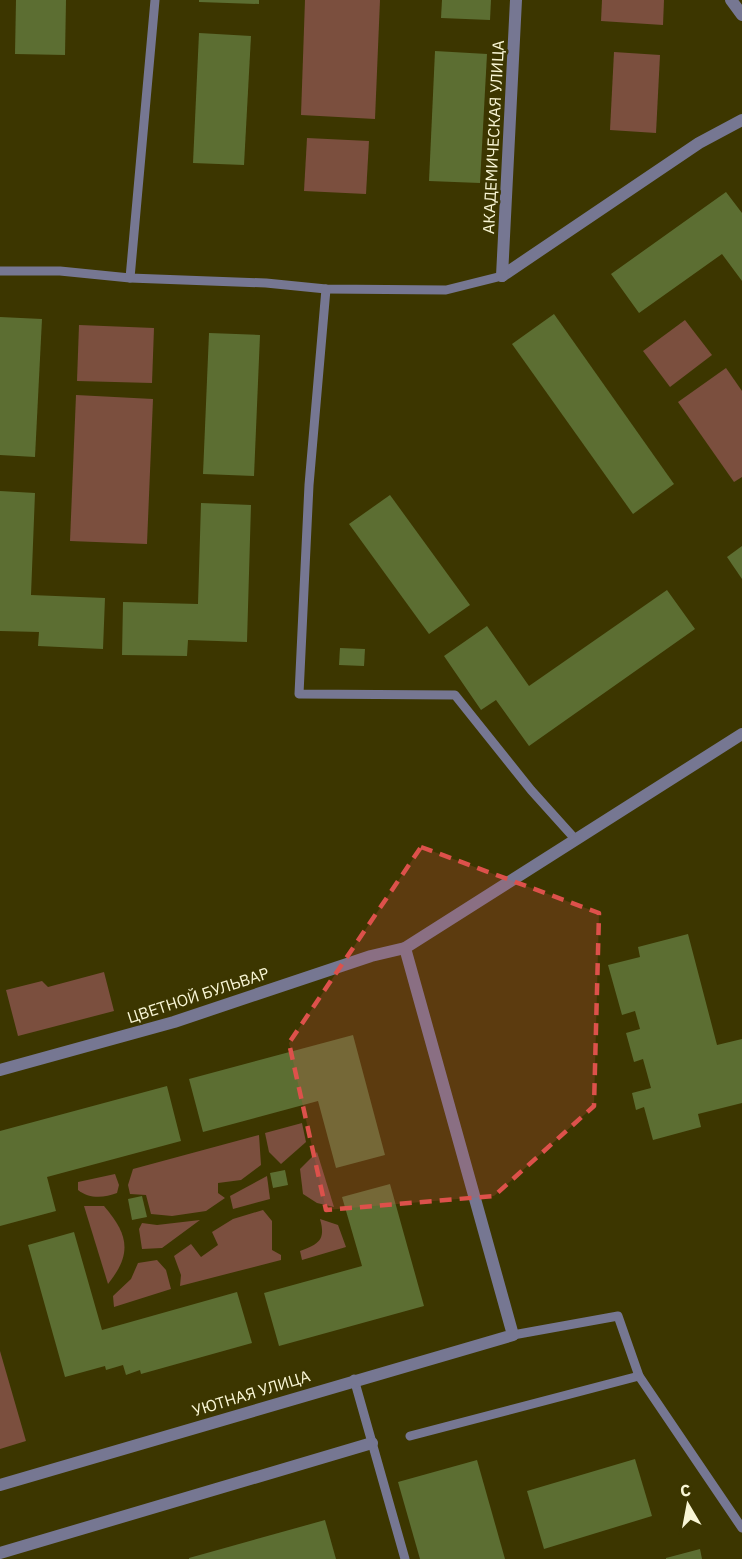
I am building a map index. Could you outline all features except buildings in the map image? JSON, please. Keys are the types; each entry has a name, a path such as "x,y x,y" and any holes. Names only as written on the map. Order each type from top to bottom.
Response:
{"street":[{"name":"АКАДЕМИЧЕСКАЯ УЛИЦА","path":"502,276 516,0"},
{"path":"731,0 742,15"},
{"path":"502,276 699,142 742,120"},
{"name":"ЦВЕТНОЙ БУЛЬВАР","path":"0,1070 174,1022 371,956 405,948 742,734"},
{"path":"405,948 513,1335"},
{"name":"УЮТНАЯ УЛИЦА","path":"0,1485 354,1379 513,1335"},
{"path":"0,1552 372,1443"}],"lane":[{"path":"130,278 155,0"},
{"path":"0,270 60,271 130,278 267,283 326,289 446,290 502,276"},
{"path":"326,289 309,485 299,694 455,695 531,790 576,840"},
{"path":"513,1335 618,1316 639,1376 742,1528"},
{"path":"410,1436 639,1376"},
{"path":"354,1379 405,1559"}],"highlighted area":[{"path":"421,847 599,913 594,1106 494,1196 326,1210 289,1043"}],"shaded area":[{"path":"305,0 380,0 375,119 301,115"},
{"path":"602,0 664,0 663,25 601,21"},
{"path":"614,52 660,55 656,133 610,130"},
{"path":"307,138 369,141 366,194 304,191"},
{"path":"685,320 712,355 670,387 643,351"},
{"path":"79,325 154,328 152,383 77,381"},
{"path":"726,368 742,391 742,477 734,482 678,402"},
{"path":"76,395 153,399 147,544 70,541"},
{"path":"104,972 114,1011 18,1036 6,990 42,981 48,987"},
{"path":"302,1123 306,1142 281,1164 269,1152 265,1133"},
{"path":"259,1135 261,1165 241,1180 218,1183 218,1193 225,1198 206,1211 172,1216 151,1214 146,1195 130,1194 128,1185 133,1169"},
{"path":"317,1152 334,1207 317,1203 303,1194 300,1169"},
{"path":"115,1174 119,1185 117,1193 97,1197 78,1190 78,1182"},
{"path":"267,1176 270,1199 233,1209 230,1196"},
{"path":"84,1206 104,1206 119,1226 123,1236 124,1254 116,1273 108,1284"},
{"path":"263,1210 272,1221 272,1250 281,1255 281,1260 180,1286 181,1275 174,1256 191,1244 201,1257 218,1245 212,1232 233,1219"},
{"path":"320,1219 338,1225 346,1247 302,1260 300,1251 312,1246 321,1237"},
{"path":"200,1220 162,1248 142,1249 139,1229 142,1223 157,1225"},
{"path":"157,1260 166,1270 171,1289 114,1307 113,1296 131,1279 138,1263"},
{"path":"0,1351 26,1441 0,1449"}]}
